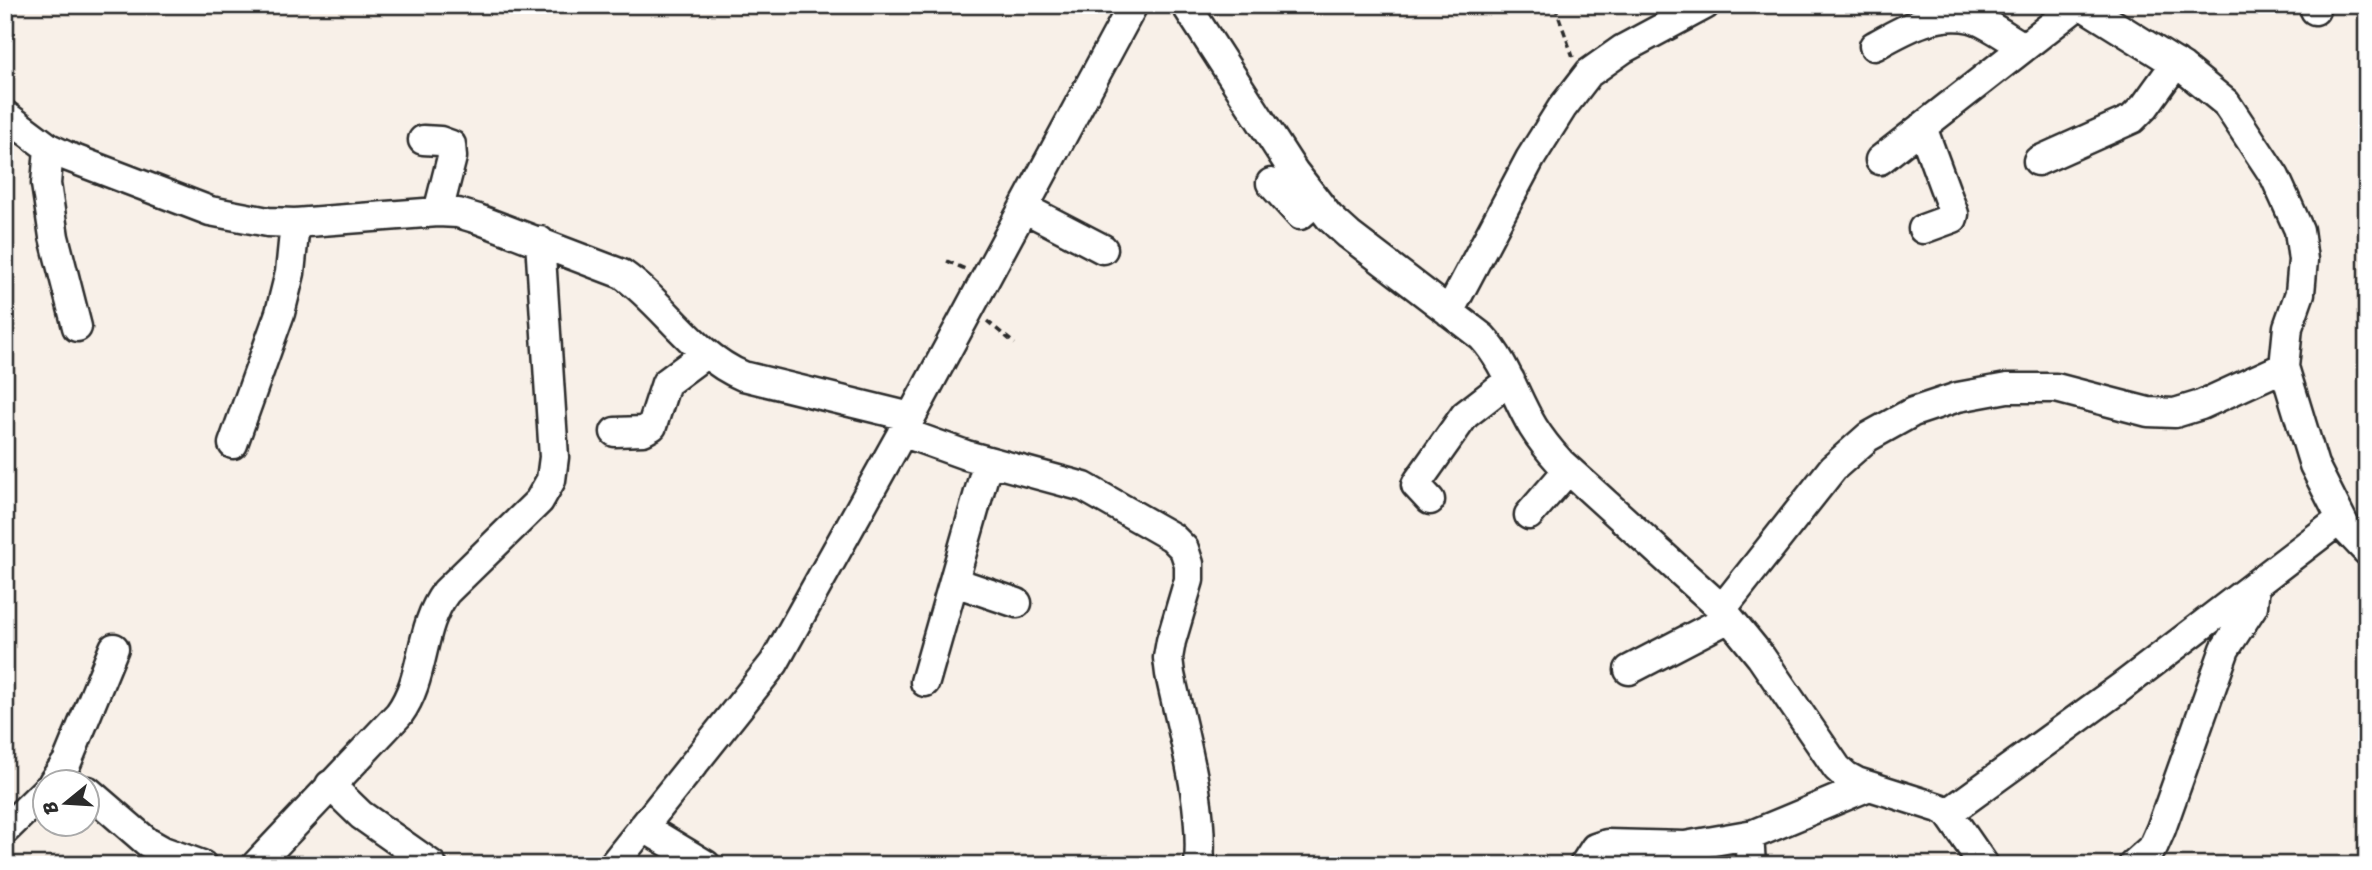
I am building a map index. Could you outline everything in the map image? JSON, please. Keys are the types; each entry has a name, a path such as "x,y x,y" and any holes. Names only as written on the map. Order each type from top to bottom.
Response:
{"street":[{"path":"613,865 774,663 1133,5"},
{"path":"1186,5 1315,202 1349,235 1482,337 1494,350 1544,445 1726,614 1770,670 1837,768 1846,776 1869,786 1948,813 1984,865"},
{"path":"1449,312 1530,159 1581,82 1589,73 1623,49 1705,5"},
{"path":"1880,160 2080,5 2176,63 2226,103 2275,177 2299,230 2304,260 2300,293 2288,327 2284,367 2314,465 2367,551"},
{"path":"1874,46 1916,23 1952,16 1973,19 2024,47"},
{"path":"2038,161 2132,118 2145,106 2176,63"},
{"path":"5,115 49,148 211,211 268,222 295,223 439,212 458,213 540,241 622,274 638,286 705,354 723,368 906,424 948,450 1083,487 1172,537 1184,549 1189,564 1189,580 1168,658 1199,813 1199,865"},
{"path":"1922,127 1954,214 1953,218 1923,229"},
{"path":"423,140 451,145 452,157 439,212"},
{"path":"49,148 46,184 54,237 77,327"},
{"path":"1270,183 1300,215 1315,202"},
{"path":"1024,208 1103,250"},
{"path":"233,444 280,313 290,273 295,223"},
{"path":"256,865 399,714 410,698 417,678 434,607 538,501 551,480 554,457 540,241"},
{"path":"615,432 643,431 652,426 666,383 705,354"},
{"path":"1629,670 1726,614 1833,468 1868,437 1913,412 1958,397 2007,388 2056,388 2148,412 2175,413 2201,405 2284,367"},
{"path":"1430,500 1418,489 1416,485 1419,480 1465,415 1510,380"},
{"path":"925,682 988,461"},
{"path":"1530,515 1568,470"},
{"path":"1948,813 2120,688 2255,585 2352,525"},
{"path":"955,582 1017,603"},
{"path":"2133,865 2152,847 2161,828 2225,649 2253,606 2255,585"},
{"path":"64,768 114,648"},
{"path":"330,785 361,815 432,865"},
{"path":"1584,865 1595,848 1607,844 1685,855 1768,830 1869,786"},
{"path":"102,803 147,842 159,858 202,865"},
{"path":"5,830 32,806"},
{"path":"643,827 706,865"},
{"path":"1749,835 1751,865"}],"path":[{"path":"1555,6 1581,82"},
{"path":"970,307 1015,344"}]}
